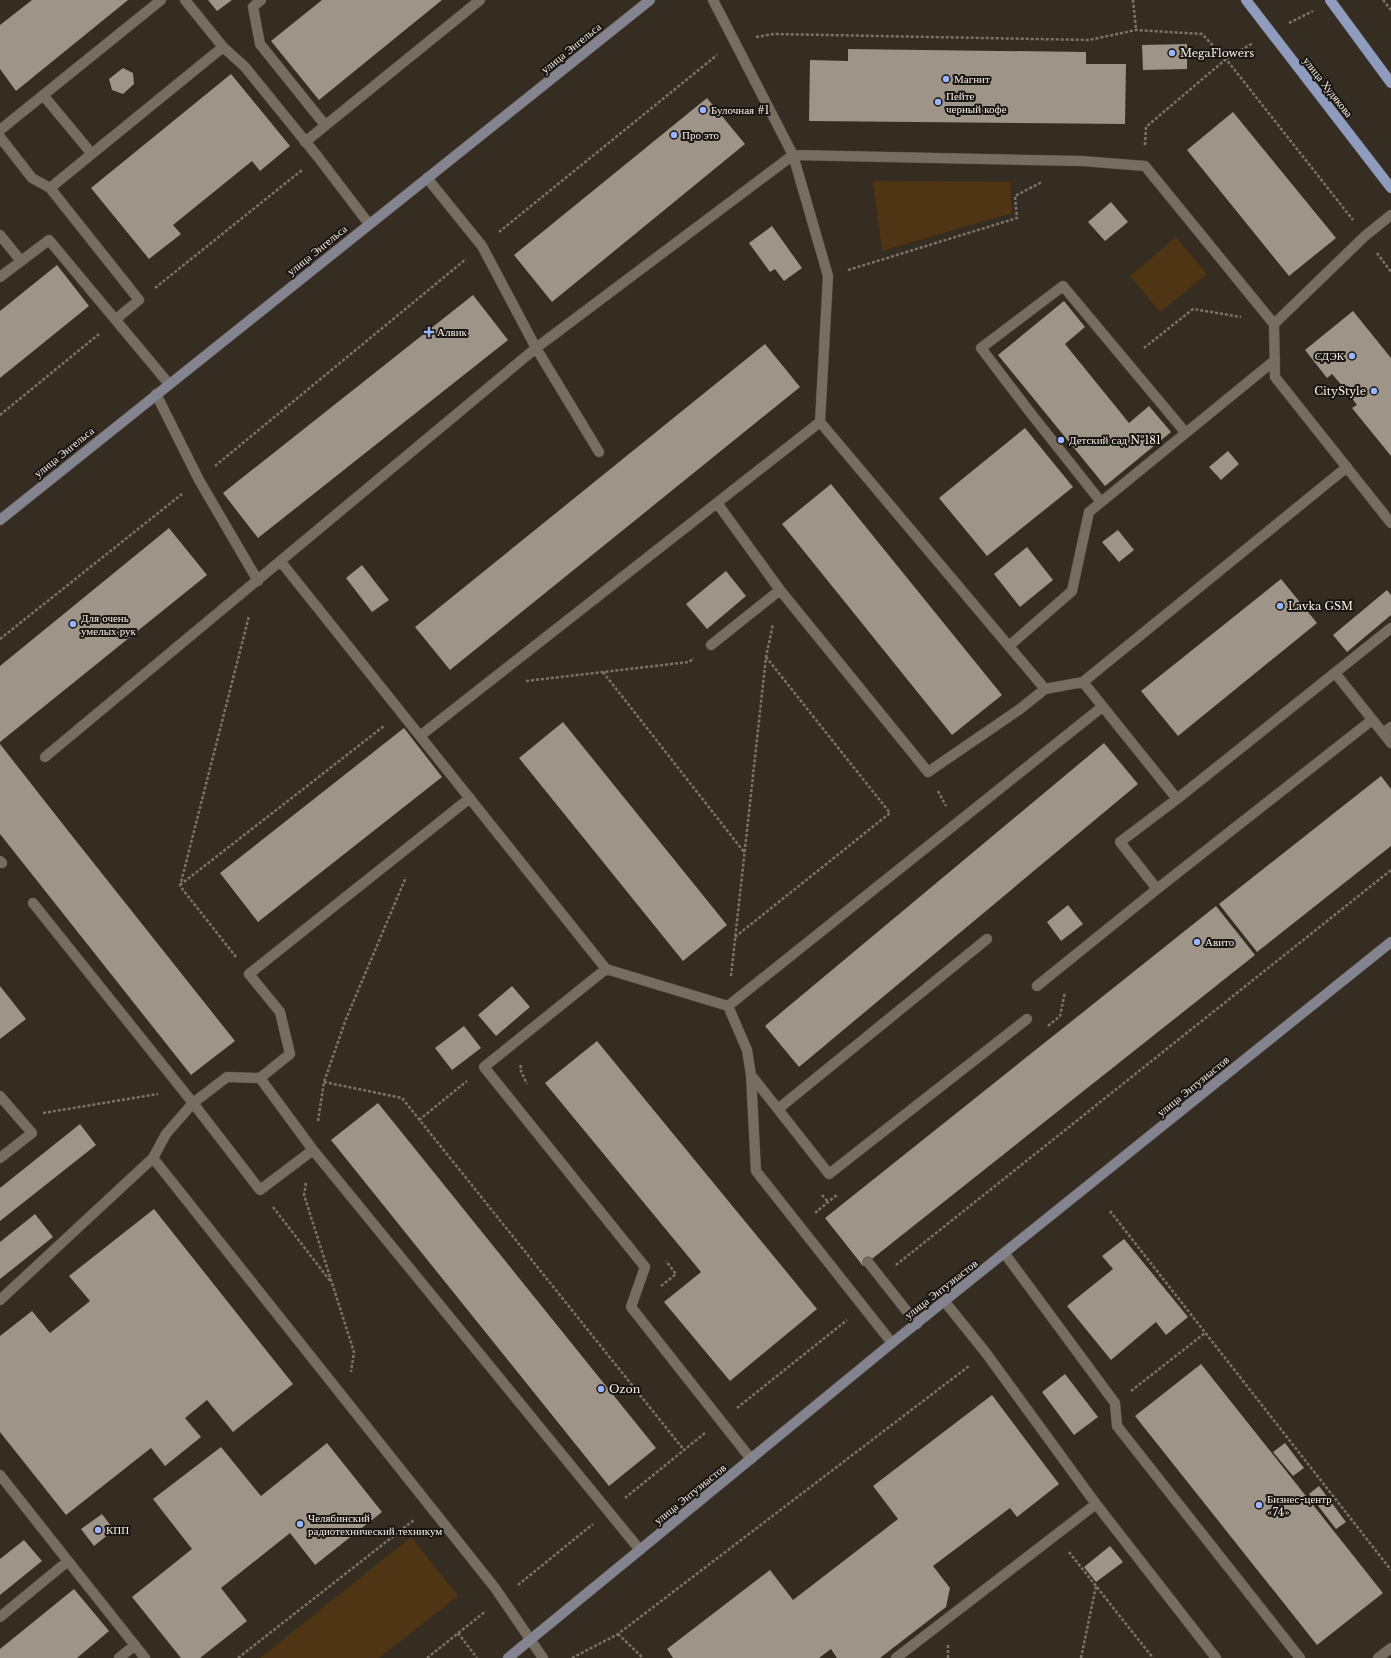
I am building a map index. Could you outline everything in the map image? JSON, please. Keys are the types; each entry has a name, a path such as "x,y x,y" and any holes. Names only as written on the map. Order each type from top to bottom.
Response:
{"main road":[{"name":"улица Энгельса","path":"0,520 650,0"},
{"name":"улица Худякова","path":"1246,0 1391,188"},
{"path":"1330,1 1391,84"},
{"name":"улица Энтузиастов","path":"508,1658 892,1344 1391,942"}],"street":[{"path":"0,130 161,0"},
{"path":"185,0 223,47 245,67 318,157 369,224"},
{"path":"261,0 253,7 260,44 325,125"},
{"path":"305,142 480,0"},
{"path":"713,0 793,155 828,276 820,422 1045,689"},
{"path":"50,188 223,47"},
{"path":"43,95 92,154"},
{"path":"0,137 32,178 50,188 139,300 116,319"},
{"path":"44,757 281,562 536,348 793,155 1082,161 1145,166 1274,324 1275,377 1391,523"},
{"path":"428,178 482,246 536,348 599,452"},
{"path":"1274,324 1365,236 1391,215"},
{"path":"0,235 21,261"},
{"path":"0,277 49,240 169,384"},
{"path":"1101,502 981,348 1062,286 1185,432"},
{"path":"1009,646 1072,591 1089,512 1275,360"},
{"path":"156,394 199,480 258,581"},
{"path":"420,736 820,422"},
{"path":"716,503 780,590 928,772 1020,709 1045,689 1083,682 1347,467"},
{"path":"281,562 606,969 728,1006 748,1050 751,1075 756,1171 892,1344"},
{"path":"711,645 780,590"},
{"path":"1157,889 1120,842 1178,799 1391,628"},
{"path":"1335,673 1372,720 1387,730 1391,743"},
{"path":"1083,682 1178,799"},
{"path":"728,1006 1102,707"},
{"path":"1037,986 1157,889 1372,720"},
{"path":"0,1300 154,1158 166,1134 193,1103 227,1077 260,1078 290,1054 280,1012 250,974 470,798"},
{"path":"33,903 183,1090 260,1190 313,1150"},
{"path":"778,1109 987,939"},
{"path":"606,969 484,1067 645,1267 631,1307 751,1459"},
{"path":"751,1075 829,1174 1027,1019"},
{"path":"260,1078 313,1150 640,1550"},
{"path":"0,1096 32,1133 0,1158"},
{"path":"154,1158 431,1506 502,1598 543,1658"},
{"path":"1005,1254 1115,1403 1117,1426 1300,1658"},
{"path":"868,1262 917,1324"},
{"path":"945,1302 986,1353 1096,1504 1216,1658"},
{"path":"0,1475 145,1658"},
{"path":"896,1658 1096,1504"},
{"path":"0,1617 68,1561"},
{"path":"119,1658 135,1645"},
{"path":"1378,1658 1391,1648"}],"path":[{"path":"1133,0 1136,30"},
{"path":"1383,0 1391,10"},
{"path":"1145,166 1146,127 1226,59 1330,1"},
{"path":"139,300 318,157"},
{"path":"828,276 1017,218 1016,196 1048,178"},
{"path":"1144,348 1193,309 1274,324"},
{"path":"0,415 116,319"},
{"path":"180,886 258,581"},
{"path":"728,1006 766,657 780,590"},
{"path":"524,682 689,662 711,645"},
{"path":"735,937 890,813 766,657"},
{"path":"604,672 744,853"},
{"path":"180,886 401,712"},
{"path":"928,772 955,824"},
{"path":"888,1288 894,1283 893,1267 1391,870"},
{"path":"346,1399 354,1352 304,1195 324,1082 346,1019 406,876"},
{"path":"180,886 250,974"},
{"path":"1042,1031 1060,1016 1066,989"},
{"path":"522,1063 520,1069 530,1089"},
{"path":"420,1120 484,1067"},
{"path":"324,1082 402,1098 684,1450"},
{"path":"19,1117 183,1090"},
{"path":"260,1190 333,1284"},
{"path":"818,1214 816,1212 840,1193"},
{"path":"1110,1211 1391,1570"},
{"path":"658,1288 676,1274 661,1255"},
{"path":"426,1658 863,1307"},
{"path":"1115,1403 1205,1333"},
{"path":"572,1658 618,1634 986,1353"},
{"path":"238,1658 431,1506"},
{"path":"1056,1536 1153,1658"},
{"path":"1081,1658 1096,1586"},
{"path":"458,1633 477,1658"},
{"path":"618,1634 643,1658"}],"shaded area":[{"path":"873,181 1010,182 1012,213 882,251"},
{"path":"1176,237 1207,274 1160,312 1130,276"},
{"path":"411,1537 458,1596 379,1658 260,1658"}],"building":[{"path":"32,0 128,0 16,91 0,69 0,25"},
{"path":"208,0 232,0 217,11"},
{"path":"322,0 442,0 319,100 271,41"},
{"path":"1187,44 1187,69 1143,70 1142,45"},
{"path":"848,49 1086,52 1086,64 1126,64 1125,124 809,121 810,60 848,61"},
{"path":"123,68 133,73 134,84 123,94 112,90 109,79"},
{"path":"231,74 290,146 260,171 252,161 173,225 181,234 149,259 91,188"},
{"path":"707,98 745,144 552,302 514,255"},
{"path":"1233,112 1336,238 1289,276 1187,150"},
{"path":"1111,202 1128,222 1105,241 1088,222"},
{"path":"772,226 802,268 784,281 775,269 770,272 749,243"},
{"path":"57,265 89,306 0,378 0,311"},
{"path":"473,295 508,340 258,538 223,493"},
{"path":"1064,301 1085,327 1065,344 1129,423 1149,406 1171,432 1105,486 998,355"},
{"path":"1353,311 1391,358 1391,456 1352,408 1357,405 1345,389 1332,374 1327,378 1305,350"},
{"path":"765,344 800,387 450,670 415,627"},
{"path":"1025,428 1073,487 987,556 939,498"},
{"path":"1228,451 1239,464 1221,480 1209,467"},
{"path":"831,484 1002,695 952,735 782,524"},
{"path":"169,528 207,575 0,742 0,666"},
{"path":"1118,530 1134,550 1119,562 1102,542"},
{"path":"1027,547 1053,580 1020,607 994,574"},
{"path":"362,565 389,600 372,612 346,578"},
{"path":"726,571 746,596 707,629 686,604"},
{"path":"1281,579 1317,623 1178,736 1141,691"},
{"path":"1387,590 1391,595 1391,615 1347,652 1333,635"},
{"path":"563,722 727,925 683,961 519,758"},
{"path":"404,728 442,777 258,922 220,873"},
{"path":"1104,743 1138,784 799,1067 765,1026"},
{"path":"0,744 235,1041 191,1075 0,834"},
{"path":"1381,776 1391,789 1391,846 1257,952 1219,904"},
{"path":"1068,905 1083,924 1061,941 1047,922"},
{"path":"1216,906 1255,955 863,1266 825,1218"},
{"path":"0,986 26,1019 0,1039"},
{"path":"512,986 530,1007 496,1036 478,1015"},
{"path":"464,1026 481,1048 452,1070 435,1048"},
{"path":"597,1041 817,1309 730,1381 664,1302 701,1272 545,1083"},
{"path":"378,1103 656,1448 609,1486 331,1140"},
{"path":"80,1124 96,1145 0,1221 0,1188"},
{"path":"154,1209 293,1384 233,1432 207,1400 185,1418 201,1437 165,1466 151,1448 66,1515 0,1432 0,1336 32,1311 50,1333 90,1301 69,1276"},
{"path":"35,1214 53,1237 0,1279 0,1242"},
{"path":"1124,1239 1188,1317 1166,1335 1156,1322 1111,1360 1067,1306 1113,1269 1102,1256"},
{"name":"Бизнес-центр «74»","path":"1201,1364 1383,1593 1317,1645 1135,1416"},
{"path":"1065,1374 1098,1417 1074,1435 1042,1392"},
{"path":"992,1395 1059,1484 1017,1517 1010,1508 933,1566 950,1588 946,1607 880,1658 837,1658 831,1649 819,1658 673,1658 667,1649 770,1570 793,1600 898,1519 873,1486"},
{"path":"327,1443 382,1512 315,1565 290,1533 221,1588 247,1621 200,1658 181,1658 132,1597 192,1549 153,1499 221,1447 261,1496"},
{"path":"1285,1443 1304,1468 1293,1476 1273,1452"},
{"path":"1319,1486 1346,1522 1336,1529 1309,1494"},
{"name":"КПП","path":"102,1514 114,1530 94,1546 81,1529"},
{"path":"24,1540 42,1561 0,1595 0,1559"},
{"path":"1110,1546 1123,1562 1096,1582 1084,1567"},
{"path":"74,1589 109,1631 77,1658 0,1658 0,1649"}],"place":[{"name":"MegaFlowers","path":"1172,53"},
{"name":"Магнит","path":"946,79"},
{"name":"Пейте черный кофе","path":"938,102"},
{"name":"Булочная #1","path":"703,110"},
{"name":"Про это","path":"674,135"},
{"name":"Алвик","path":"429,332"},
{"name":"СДЭК","path":"1352,356"},
{"name":"CityStyle","path":"1374,391"},
{"name":"Детский сад №181","path":"1061,440"},
{"name":"Lavka GSM","path":"1280,606"},
{"name":"Для очень умелых рук","path":"73,624"},
{"name":"Авито","path":"1197,942"},
{"name":"Ozon","path":"601,1389"},
{"name":"Бизнес-центр «74»","path":"1259,1505"},
{"name":"Челябинский радиотехнический техникум","path":"300,1524"},
{"name":"КПП","path":"98,1530"}]}
